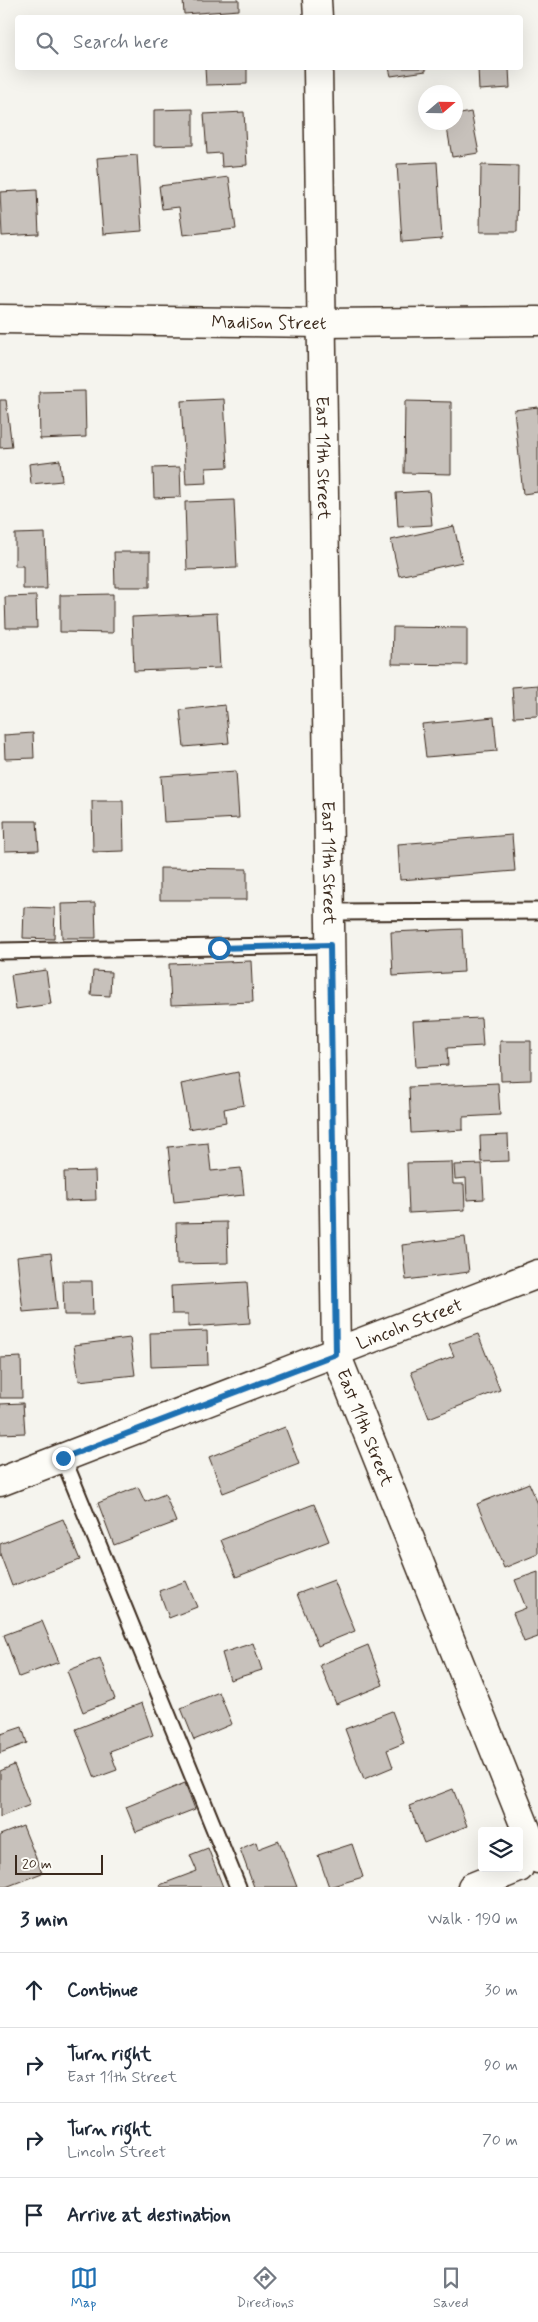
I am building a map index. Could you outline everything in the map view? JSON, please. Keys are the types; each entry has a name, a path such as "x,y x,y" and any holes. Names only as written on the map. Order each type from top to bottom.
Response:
{"street":[{"path":"317,0 318,15"},
{"name":"East 11th Street","path":"318,70 336,1354 538,1860"},
{"name":"Madison Street","path":"0,319 322,323 538,322"},
{"name":"Lincoln Street","path":"0,1482 336,1354 538,1274"},
{"path":"523,1866 538,1860"},
{"path":"472,1887 509,1872"}],"lane":[{"path":"330,912 538,911"},
{"path":"0,951 330,945"},
{"path":"63,1458 238,1887"}],"building":[{"path":"183,0 239,0 239,10 184,14"},
{"path":"205,70 247,70 247,84 206,85"},
{"path":"390,70 426,70 426,71 391,76"},
{"path":"478,70 509,70 510,88 479,90"},
{"path":"193,109 193,145 154,146 154,110"},
{"path":"244,112 247,165 222,167 221,153 207,154 204,114"},
{"path":"471,112 479,153 452,157 447,130 463,130 463,114"},
{"path":"137,155 142,231 103,234 97,158"},
{"path":"437,162 442,239 402,242 397,164"},
{"path":"481,165 518,166 517,232 480,232"},
{"path":"229,177 236,229 183,235 179,207 162,209 159,186"},
{"path":"37,190 39,234 2,236 0,192"},
{"path":"85,391 86,437 40,439 39,392"},
{"path":"224,399 228,467 206,468 207,483 186,484 181,401"},
{"path":"0,400 6,400 12,447 0,448"},
{"path":"405,401 451,402 451,474 404,473"},
{"path":"538,407 538,492 523,494 514,410"},
{"path":"60,460 62,481 31,484 29,464"},
{"path":"180,467 181,497 154,498 153,468"},
{"path":"429,491 432,525 398,527 396,493"},
{"path":"234,500 237,568 187,570 185,502"},
{"path":"454,526 462,562 399,576 391,540"},
{"path":"45,533 47,589 23,589 23,566 15,566 15,534"},
{"path":"114,552 150,552 150,587 115,587"},
{"path":"113,594 113,633 60,632 60,595"},
{"path":"36,596 37,628 6,628 5,597"},
{"path":"217,613 220,668 134,671 132,617"},
{"path":"393,627 467,628 467,665 392,664"},
{"path":"538,685 538,716 514,717 512,687"},
{"path":"225,705 229,743 184,747 180,710"},
{"path":"494,717 497,751 426,757 422,724"},
{"path":"33,733 34,758 5,759 4,735"},
{"path":"236,771 239,818 164,822 161,776"},
{"path":"92,801 123,801 124,851 93,852"},
{"path":"4,821 37,821 39,850 5,851"},
{"path":"512,835 515,871 400,880 398,844"},
{"path":"160,868 247,869 247,900 160,900"},
{"path":"95,903 96,938 62,938 61,904"},
{"path":"24,907 55,908 54,939 23,938"},
{"path":"462,929 464,972 393,976 391,932"},
{"path":"251,961 253,1002 171,1005 169,964"},
{"path":"46,970 51,1004 16,1009 11,975"},
{"path":"93,971 111,972 110,996 91,995"},
{"path":"481,1018 483,1046 447,1048 448,1065 416,1067 413,1021"},
{"path":"500,1041 531,1041 531,1080 501,1081"},
{"path":"238,1072 244,1105 224,1109 226,1122 189,1129 181,1084"},
{"path":"498,1083 500,1115 463,1117 463,1130 411,1133 409,1087"},
{"path":"508,1135 509,1161 481,1162 480,1136"},
{"path":"208,1143 211,1171 241,1168 244,1195 174,1202 168,1147"},
{"path":"452,1162 453,1184 464,1184 465,1210 409,1213 407,1163"},
{"path":"482,1164 484,1199 467,1200 466,1178 455,1179 454,1165"},
{"path":"95,1171 96,1200 65,1201 64,1172"},
{"path":"227,1222 228,1263 177,1264 176,1223"},
{"path":"465,1237 469,1272 406,1280 402,1245"},
{"path":"51,1253 57,1309 23,1312 17,1257"},
{"path":"63,1281 92,1281 93,1315 64,1315"},
{"path":"247,1282 250,1323 188,1327 188,1314 172,1314 171,1286"},
{"path":"207,1331 208,1365 151,1367 150,1333"},
{"path":"478,1334 500,1390 429,1418 411,1372 454,1356 449,1344"},
{"path":"130,1338 135,1375 79,1381 74,1345"},
{"path":"21,1357 22,1398 0,1398 0,1358"},
{"path":"23,1403 25,1433 0,1434 0,1404"},
{"path":"285,1427 299,1464 223,1493 209,1457"},
{"path":"529,1483 538,1504 538,1522 536,1523 538,1527 538,1554 504,1568 477,1504"},
{"path":"138,1487 145,1502 165,1494 176,1522 114,1545 98,1503"},
{"path":"314,1504 329,1541 236,1577 221,1540"},
{"path":"63,1519 80,1560 12,1586 0,1554 0,1544"},
{"path":"538,1572 538,1637 524,1642 513,1613 526,1608 515,1580"},
{"path":"334,1580 355,1631 318,1646 297,1594"},
{"path":"186,1581 197,1607 169,1618 159,1591"},
{"path":"42,1621 59,1662 19,1677 4,1635"},
{"path":"253,1643 262,1670 230,1680 222,1653"},
{"path":"368,1645 383,1685 336,1704 320,1665"},
{"path":"100,1658 115,1699 83,1712 67,1671"},
{"path":"219,1692 232,1724 194,1740 181,1708"},
{"path":"142,1703 153,1735 110,1751 117,1770 95,1778 76,1729"},
{"path":"392,1711 404,1743 387,1750 393,1767 364,1779 345,1729"},
{"path":"22,1727 27,1743 0,1753 0,1732 1,1734"},
{"path":"14,1765 30,1805 0,1817 0,1771"},
{"path":"185,1783 195,1809 136,1832 126,1807"},
{"path":"453,1789 467,1826 424,1843 409,1806"},
{"path":"23,1826 42,1873 6,1887 0,1887 0,1835"},
{"path":"279,1841 297,1887 254,1887 240,1849 256,1842 258,1849"},
{"path":"352,1844 363,1877 329,1887 318,1855"},
{"path":"208,1848 223,1887 161,1887 160,1885 197,1871 190,1855"}],"route":[{"path":"63,1458 336,1354 330,945 219,948"}]}
